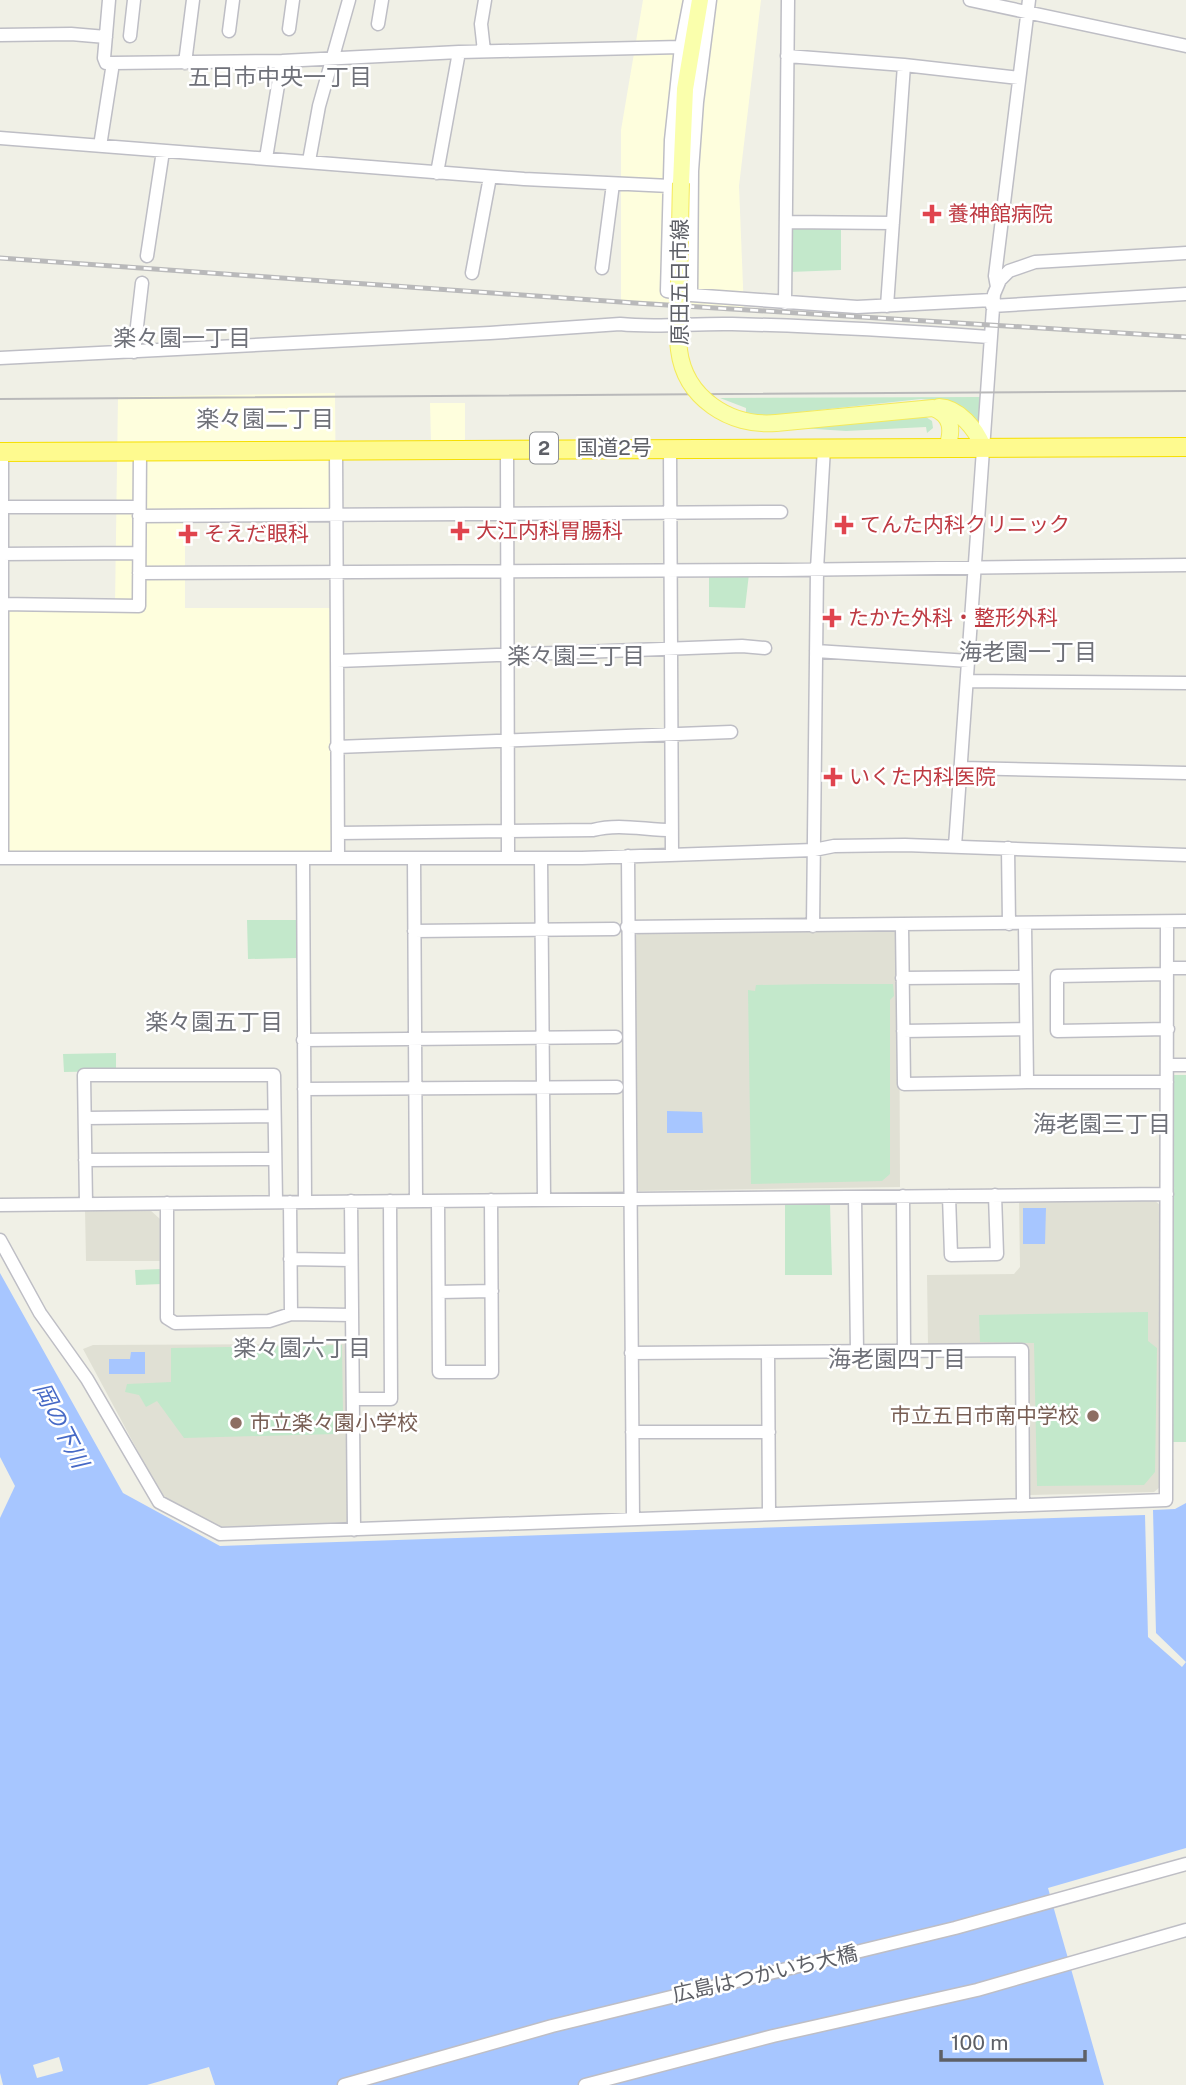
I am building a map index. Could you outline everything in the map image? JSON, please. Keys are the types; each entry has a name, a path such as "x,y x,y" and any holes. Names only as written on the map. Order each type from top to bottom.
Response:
{"highway":[{"name":"国道2号","path":"1,452 1186,447"}],"main road":[{"name":"原田五日市線","path":"700,0 685,89 675,185 678,338 682,364 698,393 707,403 724,414 755,424 943,407 957,412 984,447"},
{"path":"926,407 946,416 951,430 947,447"}],"street":[{"path":"110,0 104,61 113,64 681,47"},
{"path":"130,36 134,0"},
{"path":"185,63 193,0"},
{"path":"229,31 233,0"},
{"path":"289,29 293,0"},
{"path":"309,161 319,106 349,0"},
{"path":"378,24 382,0"},
{"path":"485,0 481,24 485,51"},
{"path":"690,0 681,47 671,140 675,185 667,290 691,296 857,307 994,298 1186,294"},
{"path":"691,296 692,171 697,102 710,0"},
{"path":"785,303 788,0"},
{"path":"970,0 1028,6 1186,46"},
{"path":"955,846 976,567 989,337 1028,6"},
{"path":"0,35 71,34 106,37"},
{"path":"437,173 459,52"},
{"path":"787,56 1019,78"},
{"path":"266,158 282,61"},
{"path":"100,146 113,64"},
{"path":"887,306 904,65"},
{"path":"0,138 490,177 675,185"},
{"path":"148,256 163,151"},
{"path":"472,273 490,177"},
{"path":"601,268 613,184"},
{"path":"786,222 893,223"},
{"path":"994,298 1000,280 1009,271 1035,262 1186,253"},
{"path":"134,352 142,284"},
{"path":"0,358 616,324 639,327 695,323 766,325 989,337"},
{"path":"670,448 672,855"},
{"path":"813,926 817,569 824,448"},
{"path":"506,449 508,857"},
{"path":"336,450 338,858"},
{"path":"2,604 139,606 140,451"},
{"path":"1,452 1,858 541,858 814,850 834,846 955,846 1186,855"},
{"path":"1,507 139,512 336,514 781,512"},
{"path":"1,554 139,553"},
{"path":"139,573 1186,565"},
{"path":"337,661 742,646 765,648"},
{"path":"816,651 969,661"},
{"path":"968,681 1186,683"},
{"path":"336,747 731,732"},
{"path":"961,768 1186,774"},
{"path":"338,833 593,830 622,826 640,830 672,830"},
{"path":"1008,848 1009,924"},
{"path":"628,856 621,928 630,1199 633,1518"},
{"path":"303,858 305,1202"},
{"path":"414,858 416,1201"},
{"path":"541,858 544,1199"},
{"path":"0,1240 40,1313 87,1379 159,1502 220,1534 1166,1500 1167,922"},
{"path":"414,931 1186,922"},
{"path":"1025,924 1027,1082"},
{"path":"902,926 904,1084 1167,1082"},
{"path":"1168,1030 1057,1031 1057,976 1186,968"},
{"path":"902,978 1025,977"},
{"path":"902,1031 1026,1029"},
{"path":"303,1040 617,1037"},
{"path":"1167,1066 1186,1065"},
{"path":"86,1204 84,1075 274,1074 276,1202"},
{"path":"304,1089 617,1087"},
{"path":"85,1118 274,1116"},
{"path":"85,1160 275,1159"},
{"path":"0,1205 1167,1194"},
{"path":"949,1196 951,1255 974,1255 997,1254 995,1195"},
{"path":"903,1196 904,1350"},
{"path":"855,1197 857,1351"},
{"path":"438,1201 439,1372 492,1372 491,1200"},
{"path":"351,1201 354,1530"},
{"path":"353,1399 391,1399 390,1201"},
{"path":"290,1202 291,1314"},
{"path":"167,1203 167,1318 175,1323 269,1321 291,1314 352,1315"},
{"path":"290,1259 351,1260"},
{"path":"439,1292 492,1292"},
{"path":"631,1353 1022,1350 1023,1504"},
{"path":"768,1352 769,1514"},
{"path":"632,1433 769,1432"},
{"name":"広島はつかいち大橋","path":"344,2085 629,2006 955,1928 1186,1864"},
{"path":"585,2085 773,2036 977,1990 1186,1930"}],"shaded area":[{"path":"643,0 761,0 739,186 744,311 621,302 621,130"},
{"path":"790,225 841,227 841,270 790,272"},
{"path":"335,393 336,514 185,515 185,608 334,608 339,857 2,858 4,604 115,605 118,397"},
{"path":"980,397 978,425 945,401 921,399 764,416 746,414 746,408 720,398"},
{"path":"430,403 465,403 465,441 431,441"},
{"path":"926,417 932,421 933,428 927,433 926,427 846,431 800,428"},
{"path":"709,574 749,574 745,608 709,607"},
{"path":"247,920 297,920 297,958 248,959"},
{"path":"895,929 899,933 900,1187 639,1191 634,1187 633,938 638,933"},
{"path":"893,984 894,996 890,1000 890,1174 882,1181 751,1184 748,990 755,991 756,985"},
{"path":"116,1053 116,1071 64,1072 63,1054"},
{"path":"1171,1075 1186,1075 1186,1442 1170,1442"},
{"name":"市立五日市南中学校","path":"1154,1200 1160,1205 1160,1487 1154,1492 1030,1495 1027,1492 1026,1344 928,1345 927,1275 1014,1274 1020,1267 1019,1202"},
{"path":"830,1203 832,1275 785,1275 785,1204"},
{"path":"85,1209 149,1209 160,1219 161,1261 86,1261"},
{"path":"162,1269 162,1284 136,1285 135,1270"},
{"path":"1148,1312 1148,1341 1157,1348 1155,1472 1144,1485 1037,1486 1034,1343 980,1342 979,1315"},
{"name":"市立楽々園小学校","path":"348,1344 350,1522 219,1527 163,1498 83,1349 93,1345"},
{"path":"342,1345 343,1412 336,1415 336,1434 184,1438 157,1401 146,1407 139,1395 125,1392 127,1384 171,1382 171,1348"}],"water":[{"path":"667,1111 702,1112 703,1133 667,1133"},
{"path":"1023,1208 1046,1208 1045,1244 1023,1244"},
{"name":"岡の下川","path":"0,1273 123,1493 220,1546 1145,1515 1148,1637 1182,1667 1186,1662 1186,1848 1048,1888 1104,2085 215,2085 209,2067 147,2085 3,2085 0,2073 0,1518 15,1486 0,1457"},
{"path":"131,1352 145,1352 145,1374 109,1374 109,1359 130,1359"},
{"path":"1186,1503 1186,1662 1156,1633 1153,1510 1175,1509"}],"pier":[{"path":"59,2057 63,2071 37,2078 33,2065"}],"tram line":[{"path":"0,399 1186,391"}],"railway":[{"path":"0,258 635,303 1186,337"}],"place":[{"name":"養神館病院","path":"932,214"},
{"name":"てんた内科クリニック","path":"844,525"},
{"name":"大江内科胃腸科","path":"460,531"},
{"name":"そえだ眼科","path":"188,534"},
{"name":"たかた外科・整形外科","path":"832,618"},
{"name":"いくた内科医院","path":"833,777"},
{"name":"市立五日市南中学校","path":"1093,1416"},
{"name":"市立楽々園小学校","path":"236,1423"}],"district":[{"name":"五日市中央一丁目","path":"280,77"},
{"name":"楽々園一丁目","path":"182,338"},
{"name":"楽々園二丁目","path":"265,419"},
{"name":"海老園一丁目","path":"1028,652"},
{"name":"楽々園三丁目","path":"576,656"},
{"name":"楽々園五丁目","path":"214,1022"},
{"name":"海老園三丁目","path":"1102,1124"},
{"name":"楽々園六丁目","path":"302,1348"},
{"name":"海老園四丁目","path":"897,1359"}]}
